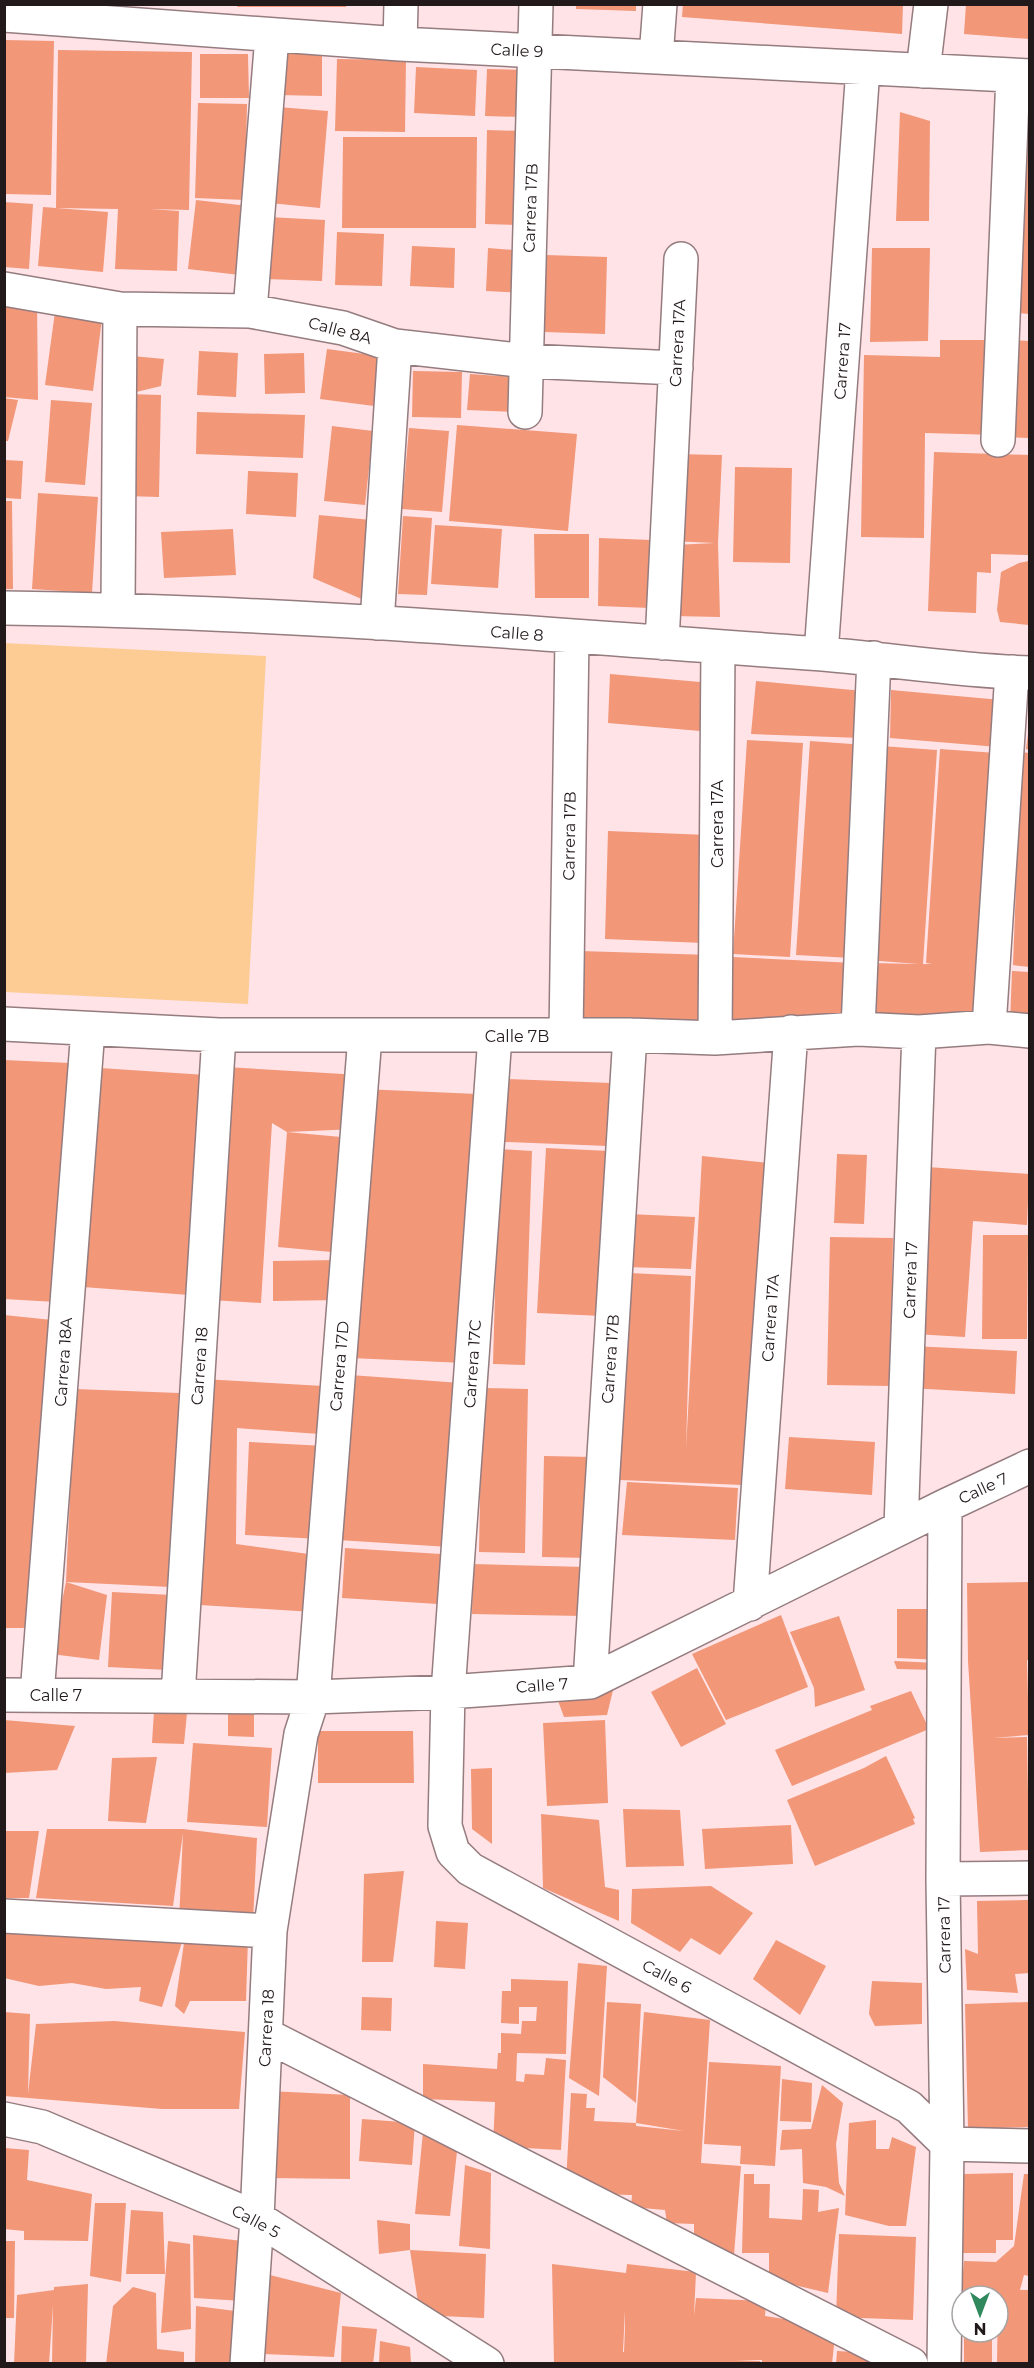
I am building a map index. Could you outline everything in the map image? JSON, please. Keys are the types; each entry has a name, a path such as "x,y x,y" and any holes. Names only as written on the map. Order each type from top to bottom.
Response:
{"street":[{"path":"400,44 401,4"},
{"name":"Carrera 17B","path":"525,412 536,4"},
{"path":"656,57 660,4"},
{"path":"923,71 931,4"},
{"name":"Calle 9","path":"4,15 400,44 1021,76"},
{"path":"250,310 272,36"},
{"name":"Carrera 17","path":"821,654 863,68"},
{"path":"998,440 1016,338 1021,76"},
{"name":"Carrera 17A","path":"662,643 681,259"},
{"name":"Calle 8A","path":"4,289 120,309 250,310 343,328 395,346 526,361 676,368"},
{"path":"118,609 120,309"},
{"path":"377,623 395,346"},
{"name":"Calle 8","path":"4,608 118,609 377,623 874,658 1021,673"},
{"name":"Carrera 17B","path":"566,1035 572,637"},
{"name":"Carrera 17A","path":"716,1038 718,647"},
{"path":"858,1029 874,658"},
{"path":"989,1027 1021,673"},
{"name":"Calle 7B","path":"4,1024 219,1035 365,1036 630,1035 716,1038 858,1029 919,1032 989,1027 1029,1031"},
{"name":"Carrera 18A","path":"37,1695 88,1029"},
{"name":"Carrera 17A","path":"750,1604 791,1032"},
{"name":"Carrera 17","path":"902,1527 919,1032"},
{"name":"Carrera 18","path":"178,1696 219,1035"},
{"name":"Carrera 17B","path":"590,1682 630,1035"},
{"name":"Carrera 17D","path":"313,1696 365,1036"},
{"name":"Carrera 17C","path":"448,1692 495,1036"},
{"name":"Calle 7","path":"4,1695 313,1696 448,1692 590,1682 1029,1466"},
{"name":"Carrera 17","path":"944,2364 947,2144 943,1879 945,1506"},
{"name":"Calle 6","path":"448,1692 445,1826 453,1852 470,1869 909,2107 947,2144"},
{"name":"Carrera 18","path":"247,2364 270,1931 302,1734 313,1696"},
{"path":"943,1879 1029,1878"},
{"path":"4,1916 270,1931"},
{"path":"266,2035 911,2364"},
{"name":"Calle 5","path":"4,2119 42,2127 256,2218 487,2364"},
{"path":"947,2144 1029,2146"}],"shaded area":[{"path":"4,643 266,656 248,1004 5,992"}],"building":[{"path":"238,4 346,4 346,7 237,7"},
{"path":"576,4 636,4 636,11 576,9"},
{"path":"683,4 903,4 902,34 682,17"},
{"path":"966,4 1029,4 1029,39 964,34"},
{"path":"5,40 54,41 51,195 5,194"},
{"path":"58,50 192,52 189,210 150,209 179,211 177,271 115,269 118,209 56,208"},
{"path":"279,53 322,54 322,96 279,95"},
{"path":"200,54 248,54 249,98 200,98"},
{"path":"337,59 406,60 405,132 335,131"},
{"path":"416,67 477,70 475,116 414,113"},
{"path":"487,69 525,70 523,117 485,116"},
{"path":"1021,95 1029,95 1029,314 1018,313"},
{"path":"198,103 247,104 245,200 195,198"},
{"path":"278,107 328,111 320,208 270,203"},
{"path":"900,112 930,121 929,221 896,221"},
{"path":"487,130 523,131 520,225 485,224"},
{"path":"343,137 477,137 476,228 342,228"},
{"path":"196,200 248,206 240,275 188,269"},
{"path":"4,202 33,204 29,269 4,267"},
{"path":"43,207 108,212 103,272 38,266"},
{"path":"268,217 325,220 322,281 266,279"},
{"path":"337,232 384,234 382,286 335,285"},
{"path":"412,246 455,248 454,288 410,286"},
{"path":"488,248 526,251 524,293 486,291"},
{"path":"872,248 930,248 928,341 870,342"},
{"path":"546,255 607,257 605,334 544,332"},
{"path":"4,295 37,298 38,400 4,397"},
{"path":"55,312 102,318 93,391 45,385"},
{"path":"940,340 998,340 997,435 925,433 924,538 861,537 864,355 940,357"},
{"path":"1010,340 1029,341 1029,438 1005,437"},
{"path":"327,349 380,356 374,406 320,399"},
{"path":"199,351 238,353 236,397 197,395"},
{"path":"304,353 305,393 265,394 264,354"},
{"path":"132,356 164,359 161,386 128,394"},
{"path":"413,371 462,372 461,418 412,417"},
{"path":"470,374 515,377 513,412 467,410"},
{"path":"128,394 161,395 159,497 126,496"},
{"path":"4,398 18,400 8,441 4,441"},
{"path":"51,400 92,403 85,485 45,482"},
{"path":"197,412 305,415 303,458 196,454"},
{"path":"457,425 577,434 568,531 449,521"},
{"path":"332,426 373,431 365,505 324,501"},
{"path":"409,428 449,431 442,512 402,509"},
{"path":"934,452 1029,455 1029,555 991,554 991,573 977,572 976,613 928,611"},
{"path":"673,454 722,455 718,543 720,617 673,616 674,545 715,543 670,541"},
{"path":"4,460 23,461 21,499 4,498"},
{"path":"735,467 792,468 790,563 733,562"},
{"path":"248,471 298,473 296,517 246,514"},
{"path":"38,493 98,497 92,593 32,589"},
{"path":"4,501 12,501 13,589 4,589"},
{"path":"319,515 371,520 364,600 313,578"},
{"path":"403,516 432,518 427,595 398,594"},
{"path":"435,525 502,529 498,588 431,584"},
{"path":"233,529 236,575 164,578 161,532"},
{"path":"534,534 589,534 589,598 535,598"},
{"path":"599,538 652,540 651,608 598,606"},
{"path":"1029,561 1029,625 1000,622 997,610 1001,572"},
{"path":"610,674 700,682 700,731 608,723"},
{"path":"756,681 863,691 862,738 751,734"},
{"path":"891,690 1001,700 998,747 890,738"},
{"path":"1029,734 1029,750 1026,749"},
{"path":"747,740 803,743 790,957 733,954"},
{"path":"810,741 866,745 852,958 796,955"},
{"path":"881,746 937,750 923,964 932,964 926,963 940,749 996,753 985,1024 866,1026 870,963 919,964 867,960"},
{"path":"1021,752 1029,753 1029,967 1013,965"},
{"path":"608,831 708,835 704,943 605,939"},
{"path":"580,951 711,955 710,1034 577,1032"},
{"path":"732,957 854,963 854,1026 727,1028"},
{"path":"1012,971 1029,972 1029,1024 1010,1023"},
{"path":"4,1060 70,1063 56,1302 4,1299"},
{"path":"225,1067 360,1075 356,1129 287,1132 272,1123 261,1303 211,1300"},
{"path":"100,1068 206,1075 189,1295 83,1287"},
{"path":"507,1079 611,1083 608,1146 505,1142"},
{"path":"362,1089 478,1094 465,1363 350,1358"},
{"path":"287,1132 352,1138 342,1253 278,1247"},
{"path":"546,1148 610,1151 602,1316 537,1313"},
{"path":"499,1149 532,1151 525,1365 493,1364"},
{"path":"837,1154 867,1155 864,1224 834,1223"},
{"path":"702,1156 768,1163 743,1485 620,1480 629,1273 691,1276 686,1449"},
{"path":"927,1167 1029,1174 1027,1225 973,1221 965,1337 914,1334"},
{"path":"629,1214 695,1217 691,1269 625,1267"},
{"path":"983,1235 1028,1235 1027,1339 982,1339"},
{"path":"830,1237 893,1238 890,1386 827,1385"},
{"path":"339,1260 340,1300 273,1301 273,1261"},
{"path":"4,1315 52,1320 25,1628 4,1628"},
{"path":"911,1346 1017,1351 1015,1394 910,1388"},
{"path":"350,1375 461,1383 449,1547 338,1540"},
{"path":"202,1379 323,1386 319,1434 237,1428 236,1544 316,1555 313,1612 184,1604"},
{"path":"482,1388 528,1389 525,1553 479,1552"},
{"path":"75,1389 179,1393 171,1587 66,1582"},
{"path":"789,1437 875,1442 872,1495 785,1489"},
{"path":"249,1442 325,1446 320,1539 245,1535"},
{"path":"544,1456 592,1457 589,1558 542,1557"},
{"path":"627,1482 738,1488 735,1540 622,1535"},
{"path":"345,1548 441,1554 438,1604 342,1598"},
{"path":"473,1564 586,1567 585,1616 472,1614"},
{"path":"66,1582 107,1595 99,1660 51,1654"},
{"path":"1029,1582 1029,1660 1027,1660 1029,1735 993,1738 1027,1737 1029,1850 980,1852 968,1661 967,1583"},
{"path":"112,1592 172,1595 168,1670 108,1667"},
{"path":"897,1609 943,1609 942,1660 897,1658"},
{"path":"781,1615 808,1687 726,1720 692,1654"},
{"path":"839,1616 865,1690 815,1707 814,1688 790,1632"},
{"path":"894,1661 937,1663 937,1670 897,1669"},
{"path":"697,1668 726,1724 681,1747 651,1692"},
{"path":"614,1686 607,1715 564,1717 554,1690"},
{"path":"911,1691 929,1729 792,1786 775,1750 872,1710 870,1706"},
{"path":"228,1707 254,1707 254,1737 228,1736"},
{"path":"154,1711 187,1713 184,1744 152,1743"},
{"path":"4,1720 75,1726 57,1770 4,1773"},
{"path":"605,1720 608,1803 547,1806 543,1723"},
{"path":"318,1731 413,1731 414,1783 318,1783"},
{"path":"193,1743 272,1748 267,1827 187,1822"},
{"path":"886,1756 915,1818 913,1819 915,1824 815,1866 787,1800 864,1768"},
{"path":"157,1757 146,1823 108,1821 112,1758"},
{"path":"492,1768 492,1844 472,1829 471,1769"},
{"path":"623,1809 680,1810 684,1866 626,1867"},
{"path":"541,1814 599,1820 605,1887 619,1890 619,1921 543,1888"},
{"path":"791,1825 793,1864 705,1869 702,1829"},
{"path":"47,1829 183,1829 257,1838 253,1921 179,1921 183,1833 173,1906 36,1898"},
{"path":"4,1831 39,1831 29,1898 4,1898"},
{"path":"404,1871 393,1962 362,1962 364,1874"},
{"path":"711,1886 753,1913 720,1955 691,1938 680,1952 631,1923 632,1889"},
{"path":"1029,1900 1029,1973 1015,1974 1018,1993 967,1990 965,1949 978,1954 977,1901"},
{"path":"4,1918 186,1929 162,2007 139,2001 141,1987 106,1989 72,1983 39,1986 4,1978"},
{"path":"436,1921 468,1923 465,1969 434,1967"},
{"path":"186,1929 248,1938 246,2001 190,2001 184,2014 175,2006"},
{"path":"776,1940 826,1966 800,2015 753,1979"},
{"path":"578,1963 607,1966 599,2096 569,2078"},
{"path":"511,1979 568,1981 566,2054 517,2053 516,2081 524,2082 525,2074 544,2075 546,2058 566,2060 561,2150 493,2146 495,2102 423,2099 423,2064 497,2069 498,2053 501,2053 501,2033 521,2034 522,2021 536,2021 537,2007 519,2007 519,2024 501,2023 502,1991 511,1991"},
{"path":"872,1981 922,1983 922,2024 875,2026 869,2014"},
{"path":"362,1997 392,1998 391,2031 361,2030"},
{"path":"607,2002 641,2004 636,2103 603,2077"},
{"path":"1029,2002 1029,2127 968,2129 965,2004"},
{"path":"4,2012 30,2014 28,2094 36,2024 114,2021 245,2032 239,2109 162,2109 4,2096"},
{"path":"644,2012 710,2020 701,2163 741,2166 734,2255 694,2252 694,2224 667,2223 665,2210 631,2207 632,2195 593,2194 566,2182 571,2093 587,2094 586,2108 595,2108 594,2121 636,2123","holes":["636,2123 684,2131 636,2126"]},
{"path":"709,2062 781,2066 775,2166 740,2164 741,2146 704,2144"},
{"path":"782,2079 812,2083 811,2122 780,2121"},
{"path":"822,2085 843,2103 836,2144 839,2183 845,2196 826,2187 803,2183 802,2149 780,2150 782,2130 811,2129"},
{"path":"269,2091 350,2095 350,2179 268,2178"},
{"path":"362,2119 415,2123 412,2165 359,2161"},
{"path":"876,2120 876,2149 889,2149 892,2137 916,2147 906,2226 889,2226 845,2215 849,2123"},
{"path":"423,2132 458,2142 450,2216 415,2214"},
{"path":"4,2148 29,2150 27,2180 92,2194 88,2241 24,2240 24,2231 4,2229"},
{"path":"465,2165 491,2173 490,2249 459,2246"},
{"path":"1013,2173 1013,2240 996,2240 996,2253 963,2253 962,2174"},
{"path":"744,2174 754,2174 754,2184 770,2184 769,2218 802,2220 803,2189 819,2190 818,2212 839,2208 828,2293 769,2279 769,2253 742,2253"},
{"path":"1024,2174 1029,2174 1029,2276 1024,2275 1020,2290 1029,2290 1029,2364 997,2364 997,2344 1010,2344 1010,2284 962,2284 964,2261 996,2262 1014,2246"},
{"path":"95,2203 126,2203 121,2282 90,2276"},
{"path":"131,2210 163,2212 165,2274 126,2274"},
{"path":"377,2220 410,2224 410,2250 379,2254"},
{"path":"839,2234 916,2237 913,2320 836,2317"},
{"path":"193,2235 242,2241 243,2301 194,2298"},
{"path":"4,2241 15,2241 14,2318 4,2318"},
{"path":"168,2241 190,2244 191,2329 161,2333"},
{"path":"410,2250 486,2254 484,2318 420,2315"},
{"path":"552,2264 626,2273 627,2264 696,2272 694,2316 696,2298 766,2301 765,2316 836,2327 832,2364 762,2364 762,2360 736,2360 760,2361 760,2364 554,2364"},
{"path":"266,2274 341,2293 334,2357 264,2354"},
{"path":"88,2284 86,2364 52,2364 53,2305 49,2364 14,2364 17,2295 54,2290 54,2287"},
{"path":"133,2287 156,2293 157,2349 184,2352 184,2364 106,2364 113,2306"},
{"path":"196,2306 243,2312 241,2364 195,2364"},
{"path":"342,2326 377,2329 373,2364 341,2364"},
{"path":"380,2341 410,2347 411,2364 379,2364"},
{"path":"964,2344 992,2344 992,2364 964,2364"},
{"path":"837,2351 869,2353 868,2364 836,2364"}]}
